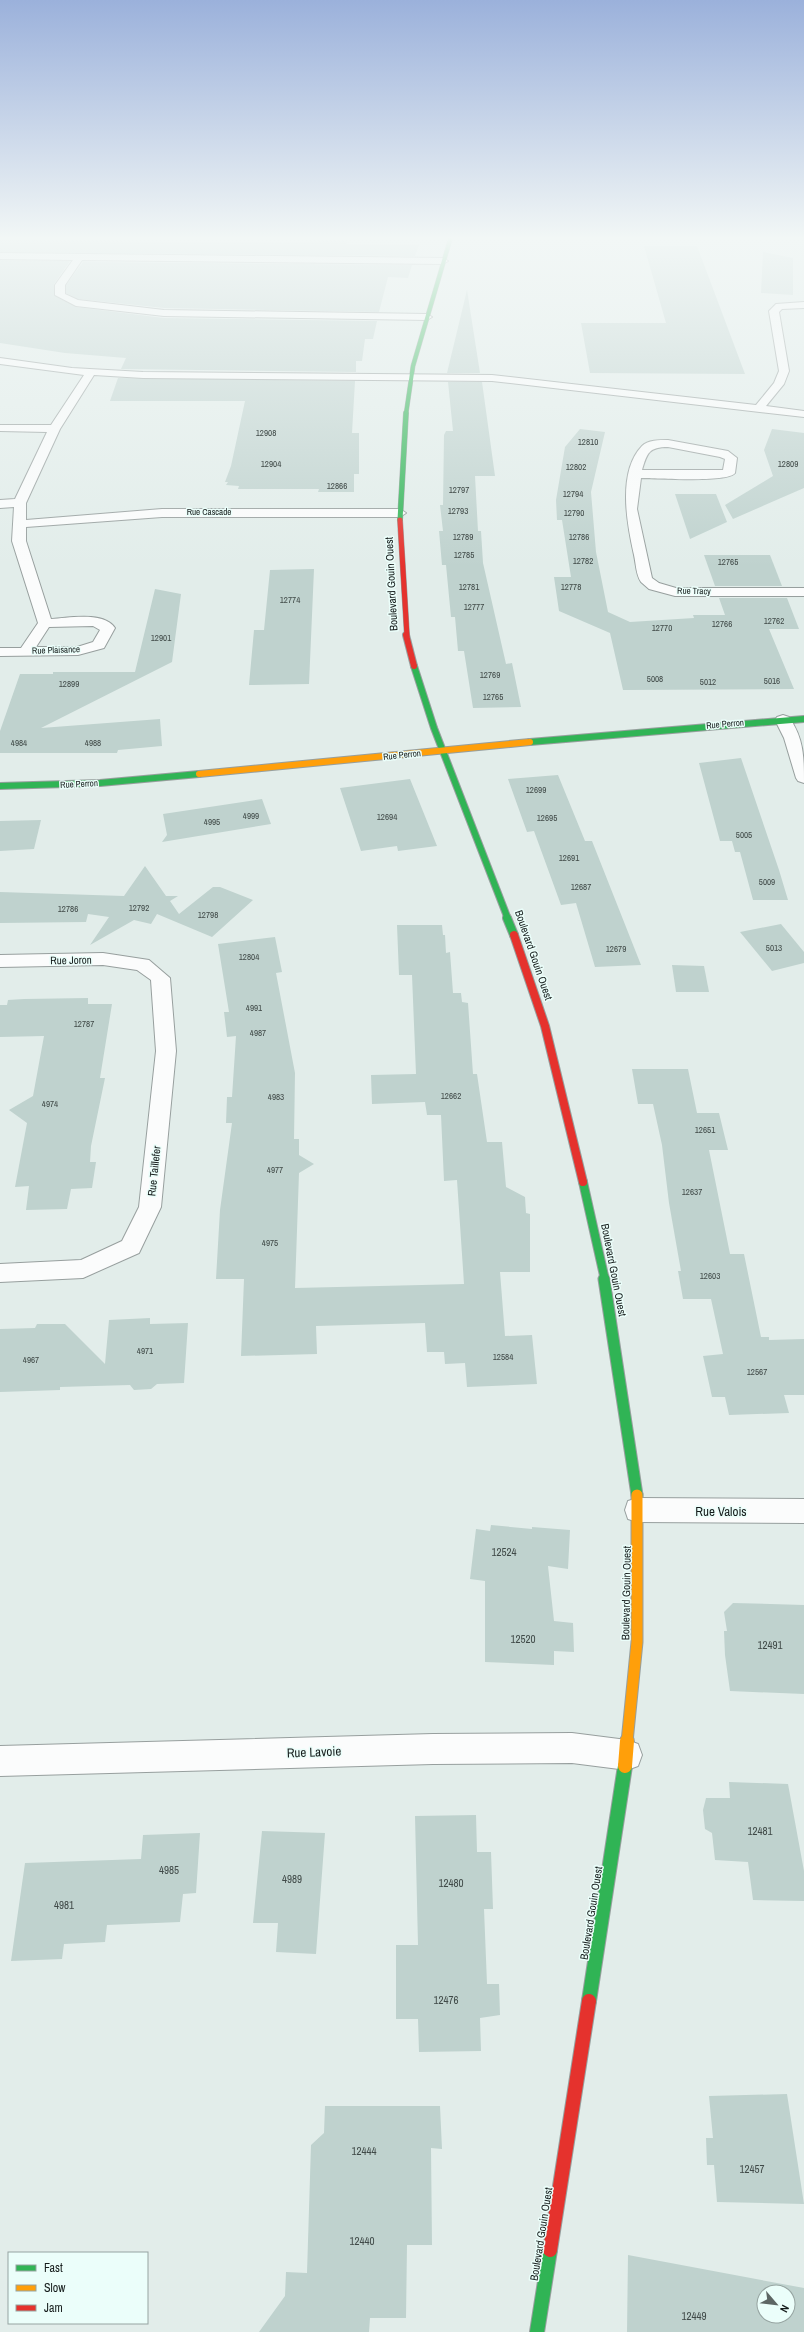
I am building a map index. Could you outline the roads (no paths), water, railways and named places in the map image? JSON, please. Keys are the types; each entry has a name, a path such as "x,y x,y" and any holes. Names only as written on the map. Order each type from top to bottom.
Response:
{"street":[{"name":"Boulevard Gouin Ouest","path":"418,349 411,376 405,415 400,513 405,629 417,676 442,750 527,967 560,1077 608,1296 630,1444 638,1510 637,1642 627,1755 537,2332"},
{"path":"758,409 779,384 784,371 780,349"},
{"path":"0,361 90,372 186,376 480,377 542,382 804,414"},
{"path":"45,623 13,542 19,524 20,503 54,429 90,372"},
{"path":"0,428 54,429"},
{"name":"Rue Tracy","path":"635,474 715,475 729,473 731,458 724,454 665,444 650,445 643,450 635,474 631,508 646,579 654,586 675,592 804,592"},
{"path":"0,504 20,503"},
{"name":"Rue Cascade","path":"19,524 179,512 400,513"},
{"name":"Rue Plaisance","path":"0,652 25,652 78,651 99,645 108,628 95,622 45,623 25,652"},
{"name":"Rue Perron","path":"0,786 100,783 442,750 804,719"},
{"path":"783,720 792,738 804,778"},
{"name":"Rue Joron","path":"0,961 103,959 142,964"},
{"name":"Rue Taillefer","path":"0,1273 83,1269 131,1247 150,1207 166,1051 160,978 142,964"},
{"name":"Rue Valois","path":"638,1510 804,1511"},
{"name":"Rue Lavoie","path":"0,1762 433,1749 572,1748 627,1755"}]}
